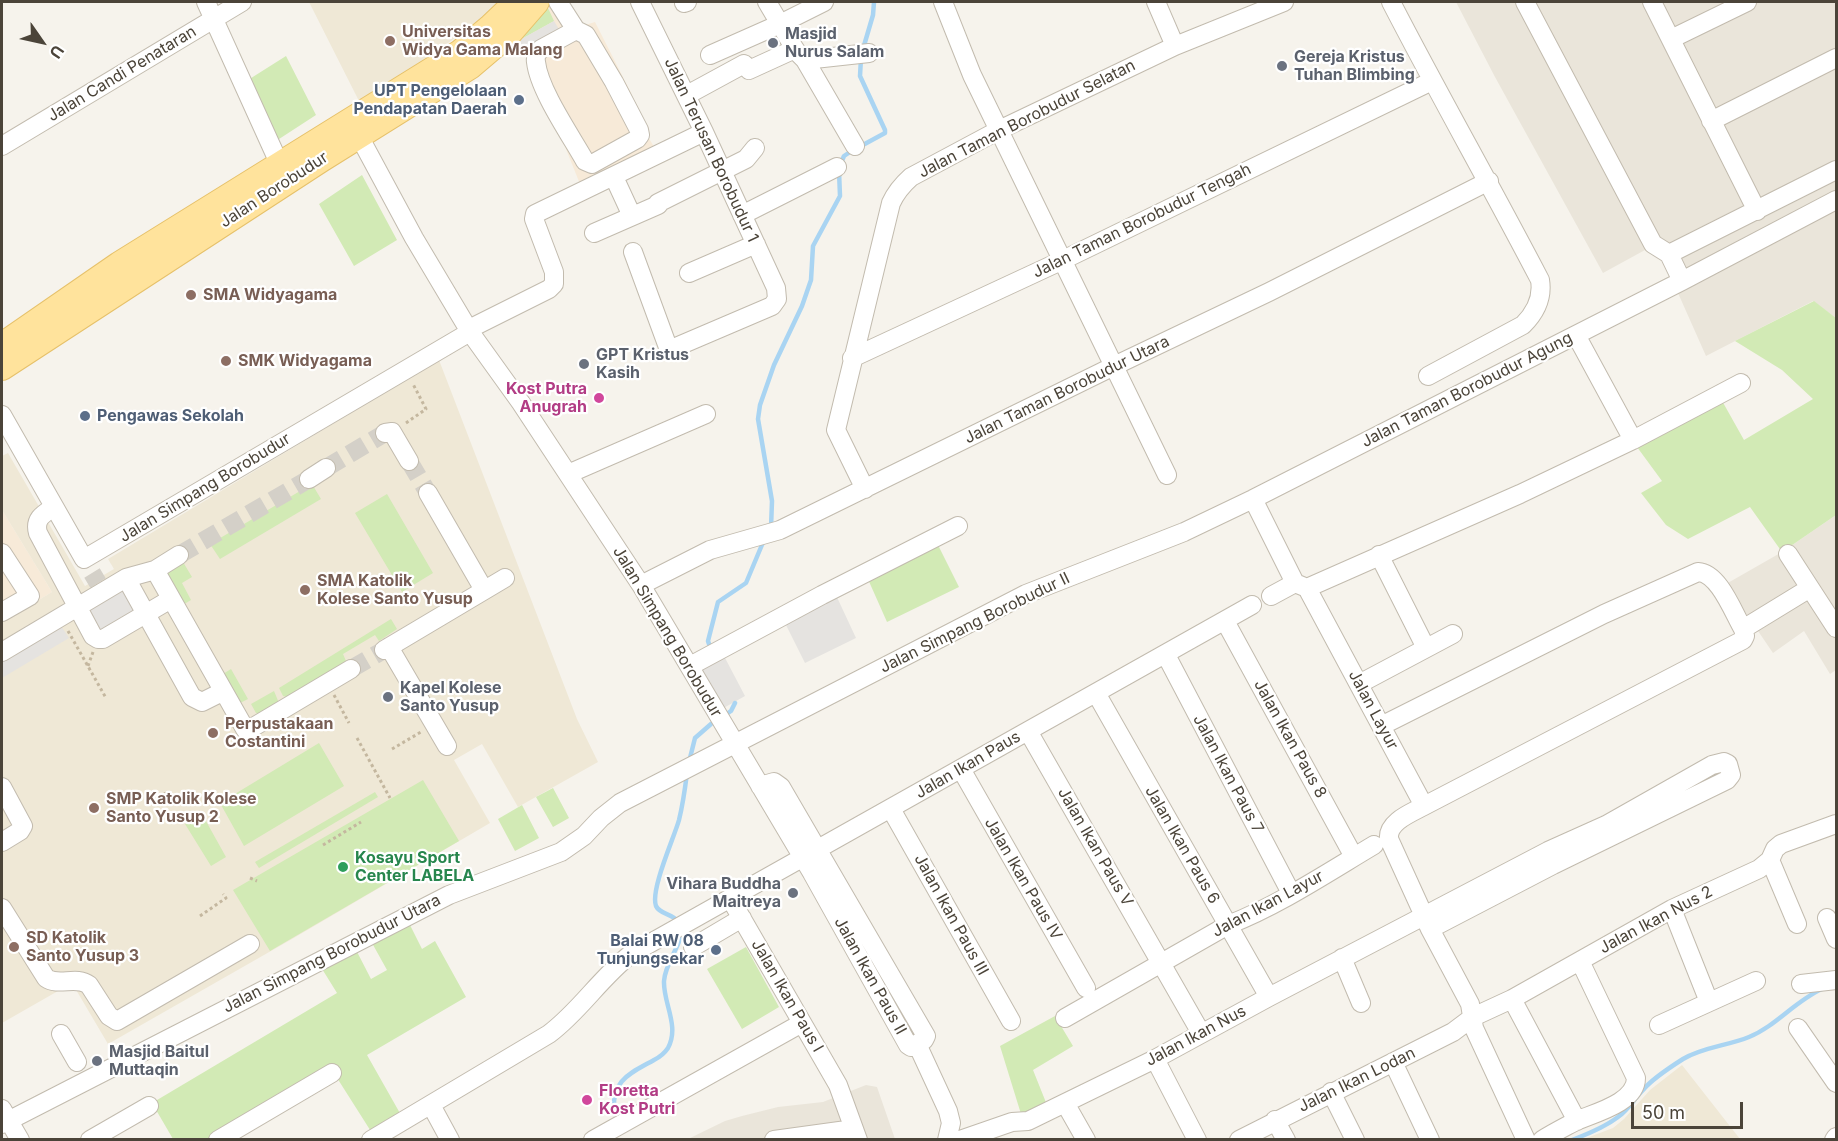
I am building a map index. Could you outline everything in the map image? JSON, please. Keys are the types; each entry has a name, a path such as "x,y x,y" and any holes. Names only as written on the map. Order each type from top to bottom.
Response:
{"main road":[{"name":"Jalan Borobudur","path":"2,345 98,292 358,136 465,59 491,26 516,2"},
{"name":"Jalan Borobudur","path":"2,368 98,292 279,163 510,33 537,2"}],"street":[{"path":"206,2 279,163"},
{"name":"Jalan Candi Penataran","path":"2,146 242,2"},
{"path":"548,2 571,32 586,35 590,40 639,130 640,135 637,139 592,164 585,161 548,94 536,64 537,53 541,49 571,32"},
{"path":"558,2 571,32"},
{"name":"Jalan Terusan Borobudur 1","path":"633,252 669,350 772,306 777,299 776,288 756,244 687,95 640,2"},
{"path":"767,2 855,146"},
{"path":"710,55 780,24 800,7 824,2"},
{"path":"944,2 972,75 1167,475"},
{"path":"1156,2 1175,46"},
{"name":"Jalan Taman Borobudur Selatan","path":"865,489 836,430 852,358 895,194 911,177 999,130 1175,46 1284,2"},
{"path":"1391,2 1432,81 1489,181 1540,280 1542,290 1539,304 1523,325 1428,376"},
{"path":"1525,2 1653,244 1669,254 1682,281"},
{"path":"1652,2 1756,211"},
{"path":"1671,39 1748,2"},
{"path":"687,95 744,64 749,70 800,54 864,53"},
{"path":"1711,121 1836,58"},
{"name":"Jalan Taman Borobudur Tengah","path":"852,358 1064,260 1432,81"},
{"path":"470,330 549,289 554,284 554,272 534,219 535,214 704,132"},
{"name":"Jalan Simpang Borobudur","path":"358,136 414,237 470,330 641,585 760,786 774,782 779,784 810,853"},
{"path":"594,233 746,159 754,148"},
{"path":"742,215 837,167"},
{"path":"1669,254 1836,170"},
{"path":"614,177 632,216"},
{"name":"Jalan Taman Borobudur Utara","path":"641,585 710,550 780,530 1113,366 1280,287 1489,181"},
{"path":"1781,199 1792,222"},
{"name":"Jalan Taman Borobudur Agung","path":"1253,499 1836,200"},
{"path":"689,273 756,244"},
{"name":"Jalan Simpang Borobudur","path":"94,577 404,370 470,330"},
{"path":"1576,335 1633,440"},
{"path":"1497,352 1506,369"},
{"path":"1271,596 1379,555 1520,494 1633,440 1742,383"},
{"path":"568,474 706,414"},
{"path":"2,415 94,577"},
{"path":"388,432 409,461"},
{"path":"309,479 326,468"},
{"path":"428,493 484,590"},
{"name":"Jalan Layur","path":"1253,499 1359,684 1424,806"},
{"name":"Jalan Simpang Borobudur II","path":"689,766 1026,594 1184,531 1253,499"},
{"path":"54,507 38,519 36,528 93,636 100,640 171,599"},
{"path":"690,666 958,525"},
{"path":"2,553 30,596 2,612"},
{"path":"1788,554 1836,628"},
{"path":"94,577 126,578 155,570 179,555"},
{"path":"1379,555 1426,648"},
{"path":"155,570 243,728 248,730 351,669"},
{"path":"1381,726 1604,614 1698,572 1706,572 1715,580 1743,629 1745,636 1743,640 1424,806 1394,824 1388,835 1428,923 1470,1004 1474,1028 1526,1140"},
{"path":"2,652 78,608 94,577"},
{"path":"126,578 192,697 202,702 222,692"},
{"path":"447,746 386,648 505,578"},
{"path":"1743,629 1810,588"},
{"name":"Jalan Ikan Paus","path":"371,1140 549,1034 570,1017 618,964 679,926 1252,605"},
{"name":"Jalan Ikan Paus 8","path":"1225,621 1354,857"},
{"path":"1359,684 1454,634"},
{"name":"Jalan Ikan Paus 7","path":"1166,654 1291,893"},
{"name":"Jalan Ikan Paus 6","path":"1096,693 1269,997"},
{"name":"Jalan Ikan Paus V","path":"1028,731 1201,1033"},
{"path":"1724,762 1728,764 1730,778 1687,800 1551,858 1678,783 1712,765 1724,762"},
{"name":"Jalan Simpang Borobudur Utara","path":"4,1118 83,1072 449,895 561,852 584,836 620,803 689,766"},
{"name":"Jalan Ikan Paus IV","path":"961,769 1086,988"},
{"path":"1678,783 1687,800"},
{"path":"2,787 23,826 20,831 2,842"},
{"name":"Jalan Ikan Paus III","path":"891,809 1011,1021"},
{"name":"Jalan Ikan Nus 2","path":"1473,1017 1512,999 1672,909 1759,868 1770,860 1775,849 1781,844 1836,824"},
{"name":"Jalan Ikan Layur","path":"1161,963 1374,845"},
{"name":"Jalan Ikan Paus II","path":"810,853 925,1034 925,1039 917,1044 948,1111 951,1123 947,1140"},
{"name":"Jalan Ikan Nus","path":"960,1140 987,1135 1012,1122 1028,1121 1155,1059 1342,958 1428,923 1551,858"},
{"path":"1770,860 1797,924"},
{"name":"Jalan Ikan Paus I","path":"730,898 842,1095 856,1134"},
{"path":"2,908 46,978 51,981 84,981 109,1016 117,1021 250,944"},
{"path":"1672,909 1709,1002"},
{"path":"693,947 742,918"},
{"path":"1827,918 1836,939"},
{"path":"1342,958 1361,1003"},
{"path":"1542,1140 1577,1121 1617,1104 1626,1097 1636,1083 1636,1078 1580,961"},
{"path":"1065,1018 1161,963"},
{"path":"1801,984 1836,980"},
{"path":"1659,1025 1756,981"},
{"path":"1512,999 1577,1121"},
{"name":"Jalan Ikan Lodan","path":"1239,1140 1453,1032 1473,1017"},
{"path":"593,1140 617,1134 802,1023"},
{"path":"1798,1028 1836,1083"},
{"path":"61,1034 83,1072"},
{"path":"1155,1059 1197,1140"},
{"path":"1394,1062 1430,1140"},
{"path":"218,1140 332,1073"},
{"path":"1331,1092 1355,1140"},
{"path":"1065,1103 1086,1140"},
{"path":"431,1105 450,1140"},
{"path":"90,1140 149,1106"},
{"path":"4,1118 20,1140"},
{"path":"1275,1120 1286,1140"},
{"path":"774,1140 856,1134"}],"path":[{"path":"388,432 426,409 404,370"},
{"path":"61,618 106,698"},
{"path":"327,683 349,723"},
{"path":"392,749 434,724"},
{"path":"357,738 390,798"},
{"path":"371,762 375,760"},
{"path":"323,845 361,822"},
{"path":"250,879 257,880"},
{"path":"200,916 226,898 223,894"}],"shaded area":[{"name":"Universitas Widya Gama Malang","path":"309,2 500,2 484,18 359,101"},
{"path":"550,2 579,27 595,22 632,95 626,99 657,152 582,189 536,74 518,41"},
{"path":"1456,2 1836,2 1836,318 1813,301 1706,356 1662,257 1645,250 1603,273"},
{"path":"554,21 560,31 523,51 518,41"},
{"path":"439,360 577,719 598,762 518,807 482,744 454,760 490,823 292,939 108,1044 72,983 2,1023 2,622 52,592 2,510 2,456 8,453 85,586 114,569 108,559"},
{"path":"2,510 52,592 2,622"},
{"path":"1836,515 1836,670 1830,674 1804,631 1773,653 1726,584 1782,552"},
{"path":"122,588 137,614 101,635 86,610"},
{"path":"835,593 856,638 805,663 785,623"},
{"path":"59,623 69,638 2,678 2,657"},
{"path":"724,656 745,696 720,710 698,670"},
{"path":"1682,1065 1740,1139 1584,1139 1613,1128 1650,1090"},
{"path":"866,1085 877,1087 895,1139 686,1140 725,1121 778,1107 823,1102"}],"green space":[{"path":"546,8 554,21 518,41"},
{"path":"286,56 316,115 276,141 248,80"},
{"path":"362,175 397,240 354,266 319,204"},
{"path":"1814,301 1836,318 1836,515 1782,552 1750,507 1688,539 1666,525 1641,493 1662,481 1637,447 1721,399 1744,440 1813,399 1782,370 1735,341"},
{"path":"312,484 321,499 220,559 210,544"},
{"path":"387,494 433,573 402,592 355,513"},
{"path":"937,543 959,587 887,622 867,577"},
{"path":"183,562 192,577 182,583 191,600 181,606 167,575 170,570"},
{"path":"391,619 397,629 379,641 375,635 343,654 346,661 287,697 283,696 279,688"},
{"path":"231,669 248,699 240,703 223,674"},
{"path":"274,691 279,703 260,714 256,713 251,704"},
{"path":"319,743 344,786 244,846 220,803"},
{"name":"Kosayu Sport Center LABELA","path":"423,780 459,841 270,951 233,890"},
{"path":"553,788 569,818 553,827 536,797"},
{"path":"375,792 378,797 259,868 255,862"},
{"path":"522,805 539,838 515,851 498,819"},
{"path":"202,814 226,857 211,866 185,824"},
{"path":"409,923 422,949 435,941 466,997 367,1055 401,1115 372,1133 332,1070 215,1139 173,1139 152,1103 337,993 319,964 354,946 371,979 387,970 372,943"},
{"path":"746,947 779,1007 742,1029 707,969"},
{"path":"1055,1016 1073,1046 1033,1070 1047,1105 1028,1115 1021,1114 1000,1046"}],"waterway":[{"path":"863,49 873,15 874,2"},
{"path":"861,58 860,76 885,133 861,146"},
{"path":"841,163 844,156 853,150"},
{"path":"771,528 772,501 758,419 760,405 774,365 802,306 811,280 813,246 840,196 839,171"},
{"path":"709,644 718,602 746,583 764,540"},
{"path":"725,715 731,711 735,703"},
{"path":"689,762 695,738 711,724"},
{"path":"678,922 658,909 655,898 659,877 679,820 687,773"},
{"path":"614,1114 615,1093 619,1086 630,1074 662,1055 671,1040 672,1023 664,981 667,967 682,930"},
{"path":"1572,1140 1618,1117 1651,1082 1683,1059 1759,1032 1822,989"}],"tunnel":[{"path":"326,468 385,433"},
{"path":"409,461 428,493"},
{"path":"179,555 309,479"},
{"path":"92,573 98,583"},
{"path":"351,669 384,650"}],"place":[{"name":"Universitas Widya Gama Malang","path":"390,41"},
{"name":"Masjid Nurus Salam","path":"773,43"},
{"name":"Gereja Kristus Tuhan Blimbing","path":"1282,66"},
{"name":"UPT Pengelolaan Pendapatan Daerah","path":"519,100"},
{"name":"SMA Widyagama","path":"191,295"},
{"name":"SMK Widyagama","path":"226,361"},
{"name":"GPT Kristus Kasih","path":"584,364"},
{"name":"Kost Putra Anugrah","path":"599,398"},
{"name":"Pengawas Sekolah","path":"85,416"},
{"name":"SMA Katolik Kolese Santo Yusup","path":"305,590"},
{"name":"Kapel Kolese Santo Yusup","path":"388,697"},
{"name":"Perpustakaan Costantini","path":"213,733"},
{"name":"SMP Katolik Kolese Santo Yusup 2","path":"94,808"},
{"name":"Kosayu Sport Center LABELA","path":"343,867"},
{"name":"Vihara Buddha Maitreya","path":"793,893"},
{"name":"SD Katolik Santo Yusup 3","path":"14,947"},
{"name":"Balai RW 08 Tunjungsekar","path":"716,950"},
{"name":"Masjid Baitul Muttaqin","path":"97,1061"},
{"name":"Floretta Kost Putri","path":"587,1100"}]}
